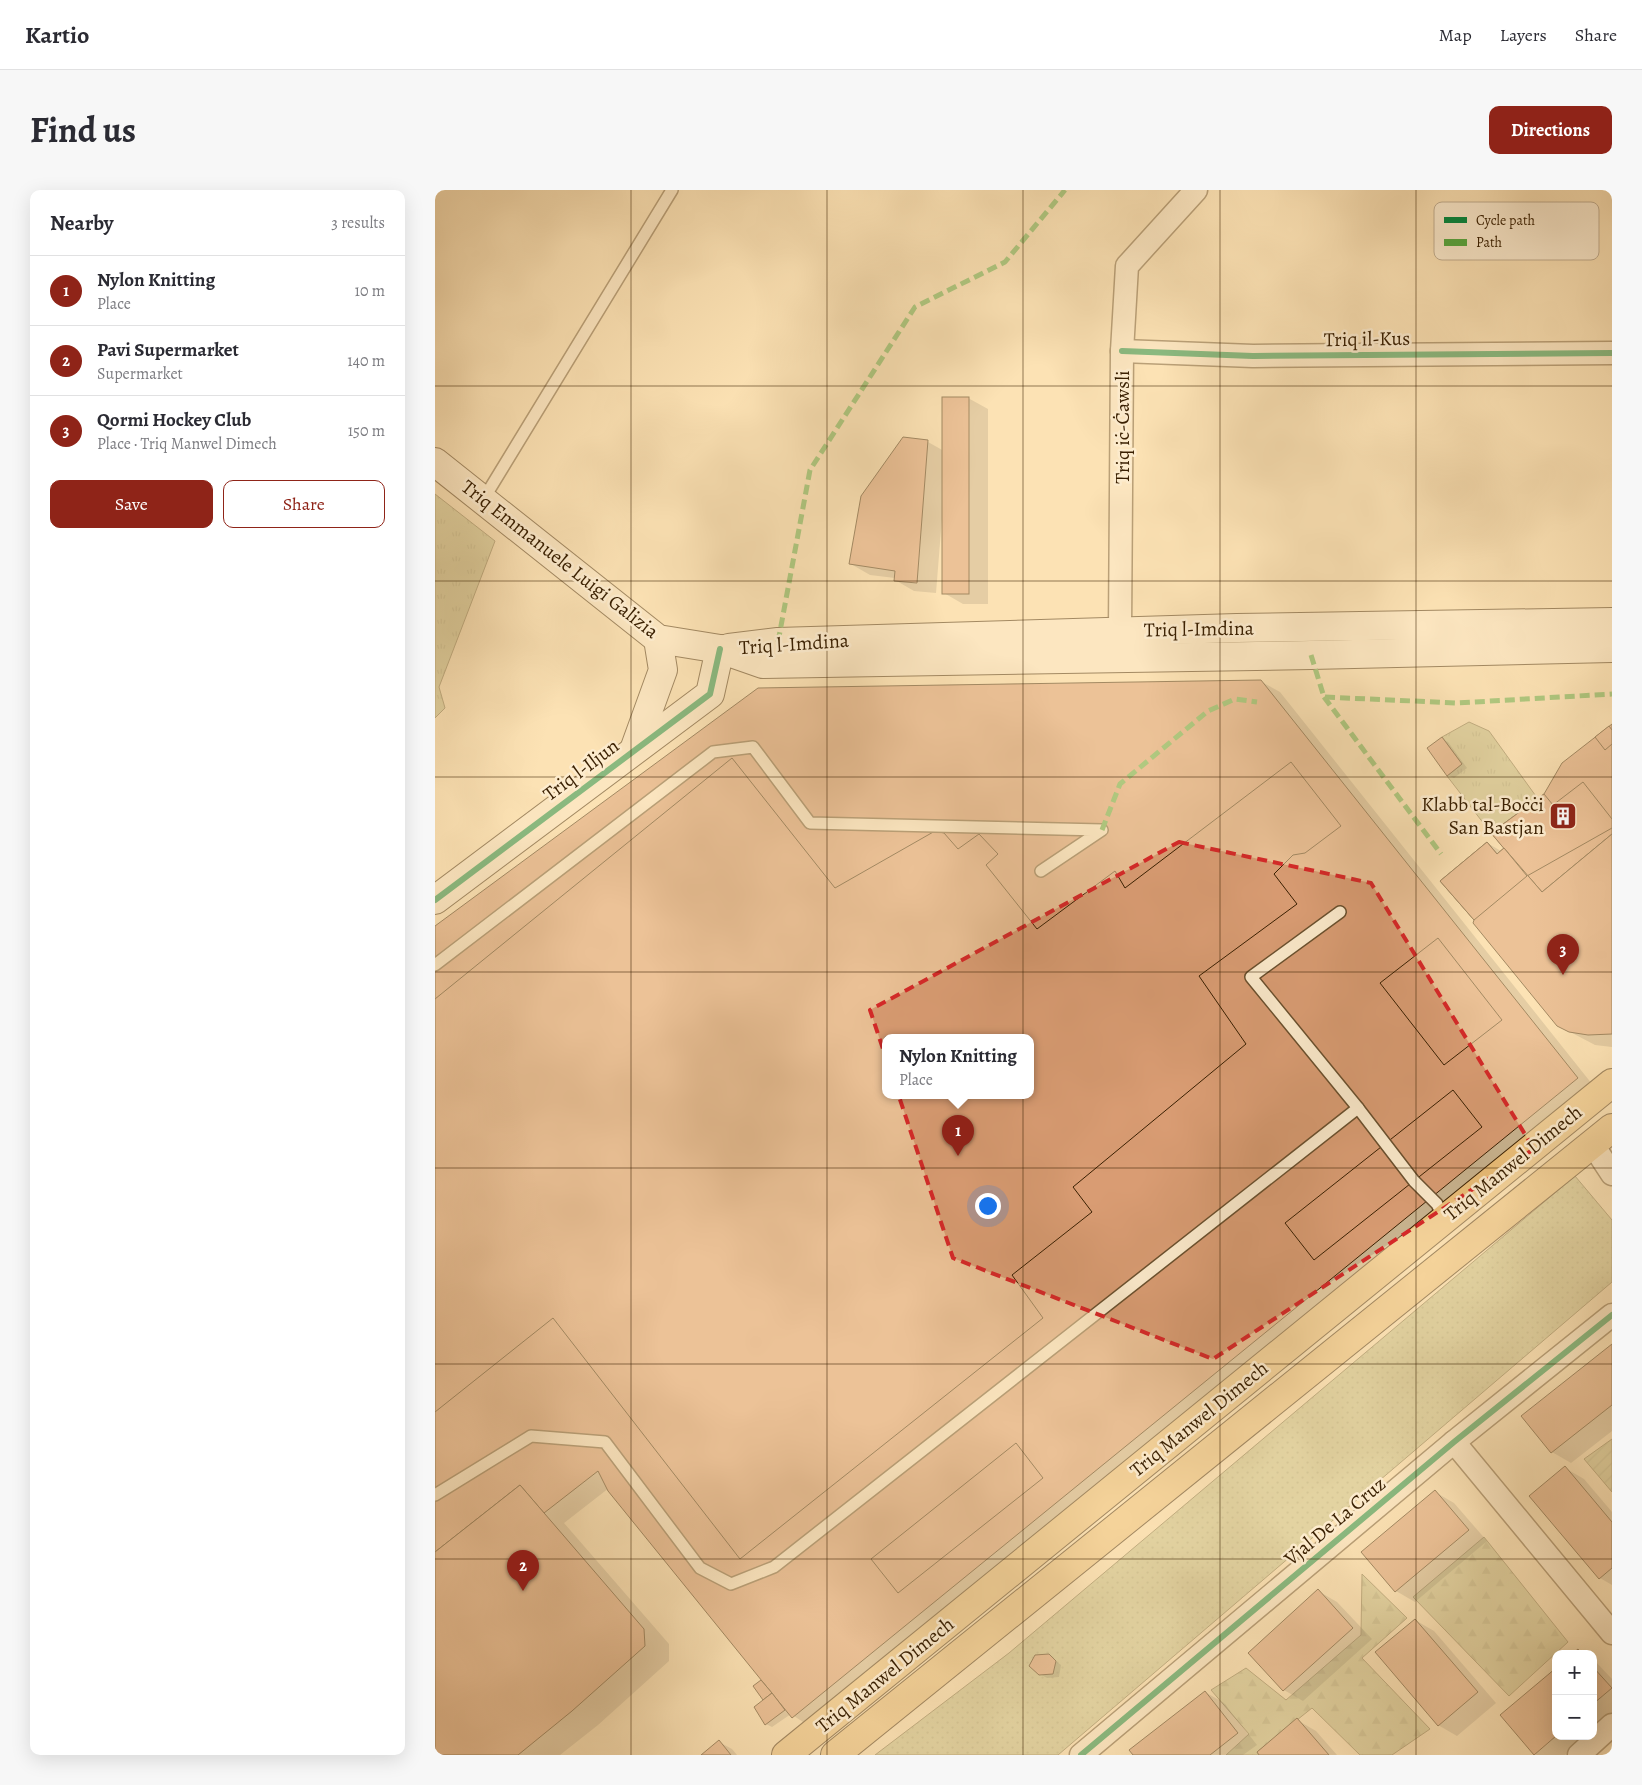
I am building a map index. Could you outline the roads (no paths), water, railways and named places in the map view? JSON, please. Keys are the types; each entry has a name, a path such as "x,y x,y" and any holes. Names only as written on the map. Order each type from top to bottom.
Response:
{"highway":[{"name":"Triq Manwel Dimech","path":"786,1755 1612,1083"},
{"name":"Triq Manwel Dimech","path":"835,1755 1602,1137"}],"main road":[{"name":"Triq Emmanuele Luigi Galizia","path":"435,462 658,639 720,649"},
{"name":"Triq l-Imdina","path":"720,649 778,642 1120,631 1612,622"},
{"name":"Triq l-Iljun","path":"634,750 663,670 658,639"},
{"name":"Triq l-Imdina","path":"720,649 763,664 1612,648"},
{"name":"Triq l-Iljun","path":"435,900 710,694 720,649"}],"street":[{"name":"Triq iċ-Ċawsli","path":"1120,631 1122,351 1127,266 1196,190"},
{"name":"Triq il-Kus","path":"1122,351 1253,356 1612,353"},
{"path":"1602,1137 1612,1174"},
{"name":"Vjal De La Cruz","path":"1095,1751 1454,1442 1612,1315"},
{"path":"1454,1442 1612,1633"},
{"path":"1579,1755 1612,1726"}],"lane":[{"path":"483,500 672,190"},
{"path":"435,965 713,752 753,747 810,823 1102,830 1041,871"},
{"path":"1340,912 1251,977 1358,1108 1414,1181 1437,1204 1444,1220"},
{"path":"435,1496 531,1436 605,1442 700,1568 731,1584 774,1567 1358,1108"}],"place":[{"name":"Klabb tal-Boċċi San Bastjan","path":"1563,816"},
{"name":"Qormi Hockey Club","path":"1563,975"},
{"name":"Nylon Knitting","path":"958,1156"},
{"name":"Pavi Supermarket","path":"523,1591"}]}
